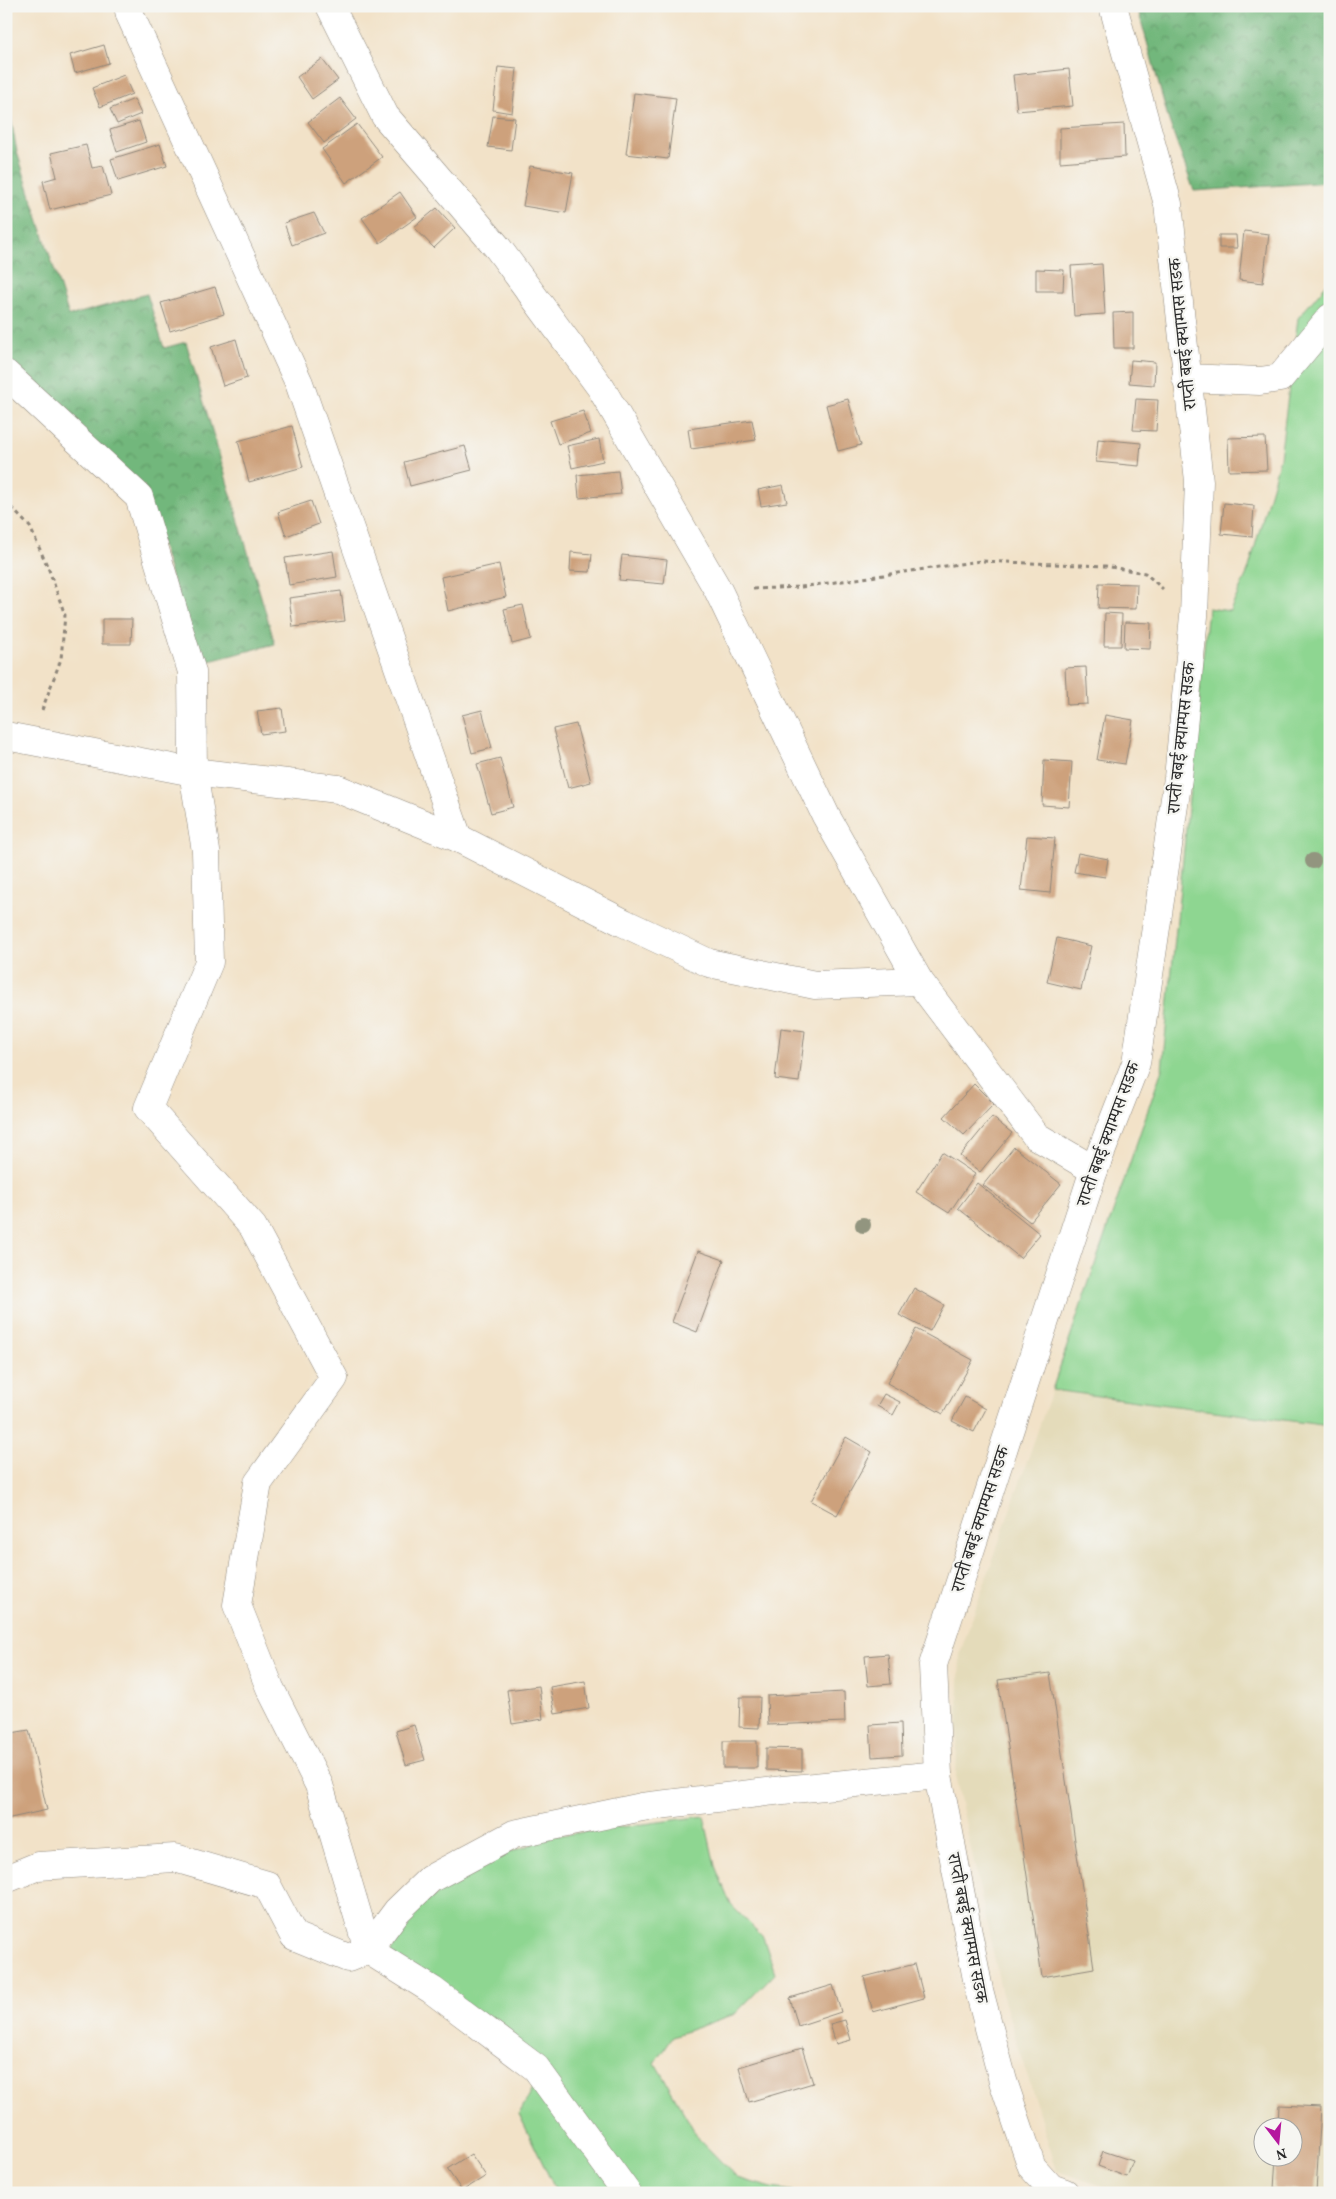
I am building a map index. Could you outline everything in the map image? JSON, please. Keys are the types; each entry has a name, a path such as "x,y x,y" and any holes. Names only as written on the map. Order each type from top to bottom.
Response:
{"street":[{"path":"128,6 130,15 299,383 458,838"},
{"path":"330,6 385,116 498,248 600,388 718,590 826,816 920,981 1036,1136 1094,1170"},
{"name":"राप्ती बबई क्याम्पस सडक","path":"1065,2193 1051,2188 1032,2167 1003,2081 979,1990 938,1775 932,1665 1094,1170 1136,1064 1178,778 1194,616 1199,480 1186,378 1168,204 1113,6"},
{"path":"1186,378 1260,381 1280,378 1330,318"},
{"path":"6,374 139,497 192,672 193,772 206,850 209,962 148,1108 253,1227 334,1378 258,1484 237,1605 270,1688 320,1785 368,1950 432,1990 536,2068 627,2193"},
{"path":"17,738 193,772 338,789 458,838 624,923 709,963 815,985 920,981"},
{"path":"6,1880 38,1866 175,1858 267,1885 294,1936 348,1958 368,1950 397,1911 430,1879 514,1834 642,1808 783,1790 938,1775"}],"path":[{"path":"6,502 30,527 49,570 65,615 61,659 17,738"},
{"path":"718,590 801,587 980,562 1105,566 1146,573 1194,616"}],"shaded area":[{"path":"1052,1390 1330,1426 1330,2193 1123,2193 1057,2171 1002,1994 956,1779 960,1653"}],"green space":[{"path":"1137,6 1330,6 1330,182 1194,191 1169,121"},
{"path":"6,92 17,152 69,316 147,294 164,348 186,342 275,644 198,664 146,494 6,360"},
{"path":"1330,280 1330,1426 1052,1390 1162,1069 1208,608 1230,611 1248,571 1280,458 1298,318"},
{"path":"704,1816 715,1866 731,1905 763,1937 775,1973 735,2014 673,2036 655,2063 699,2139 737,2178 772,2188 806,2193 557,2193 519,2114 544,2068 390,1952 418,1907 483,1863 553,1836"}],"building":[{"path":"104,45 109,63 75,73 70,55"},
{"path":"322,59 338,80 312,99 297,77"},
{"path":"498,67 517,69 512,113 493,110"},
{"path":"1069,69 1073,106 1017,111 1013,75"},
{"path":"124,75 132,94 100,107 92,88"},
{"path":"634,93 676,98 668,159 626,154"},
{"path":"340,98 356,119 324,143 308,122"},
{"path":"134,99 141,114 117,124 110,109"},
{"path":"493,116 515,118 511,150 488,147"},
{"path":"139,121 146,142 117,152 110,130"},
{"path":"357,124 382,157 346,183 322,149"},
{"path":"1124,124 1125,157 1060,162 1060,128"},
{"path":"160,144 167,166 118,181 111,159"},
{"path":"86,145 92,168 103,166 111,195 50,210 43,181 57,177 51,153"},
{"path":"530,166 573,173 566,213 523,206"},
{"path":"400,192 417,217 380,243 362,218"},
{"path":"437,208 455,228 434,248 414,227"},
{"path":"314,213 324,233 292,245 284,223"},
{"path":"1244,231 1269,234 1263,283 1239,280"},
{"path":"1219,235 1236,235 1237,248 1219,248"},
{"path":"1102,264 1105,314 1074,316 1071,266"},
{"path":"1036,269 1064,270 1063,291 1036,291"},
{"path":"215,287 224,314 170,331 161,303"},
{"path":"1133,312 1133,348 1114,348 1113,313"},
{"path":"236,339 247,378 223,386 211,347"},
{"path":"1131,360 1155,362 1154,385 1129,383"},
{"path":"848,399 861,445 838,451 826,405"},
{"path":"1136,399 1158,400 1156,431 1133,430"},
{"path":"583,411 591,433 558,444 550,421"},
{"path":"752,420 756,440 691,449 688,429"},
{"path":"292,426 303,467 249,482 238,441"},
{"path":"1265,437 1267,470 1229,471 1228,438"},
{"path":"599,439 603,461 572,468 567,446"},
{"path":"1098,439 1141,443 1139,466 1096,462"},
{"path":"465,446 472,470 410,486 404,462"},
{"path":"618,471 621,494 579,498 577,475"},
{"path":"783,485 787,502 761,506 758,490"},
{"path":"311,501 319,524 286,536 278,512"},
{"path":"1224,503 1254,506 1252,537 1221,534"},
{"path":"333,551 337,577 289,585 285,558"},
{"path":"571,552 592,554 590,572 570,571"},
{"path":"622,555 667,560 664,584 619,580"},
{"path":"499,564 506,597 448,611 441,577"},
{"path":"1099,583 1137,584 1136,609 1098,608"},
{"path":"341,591 345,621 293,627 289,598"},
{"path":"523,605 531,639 512,644 504,609"},
{"path":"1105,613 1122,614 1121,646 1104,646"},
{"path":"102,619 132,619 131,644 102,644"},
{"path":"6,621 11,622 7,639 6,639"},
{"path":"1125,622 1151,623 1150,649 1124,648"},
{"path":"1086,667 1088,704 1067,705 1065,668"},
{"path":"282,708 285,731 261,734 257,711"},
{"path":"482,710 492,748 472,753 462,715"},
{"path":"1105,715 1133,720 1125,764 1097,760"},
{"path":"576,724 591,782 568,788 553,729"},
{"path":"500,758 513,807 491,813 477,764"},
{"path":"1044,760 1072,762 1069,807 1042,805"},
{"path":"1027,836 1055,838 1050,893 1021,890"},
{"path":"1078,853 1108,859 1105,877 1074,872"},
{"path":"1057,938 1091,946 1081,990 1047,982"},
{"path":"781,1028 805,1031 799,1082 775,1079"},
{"path":"974,1084 994,1104 964,1135 944,1117"},
{"path":"992,1117 1012,1133 980,1172 960,1156"},
{"path":"1014,1147 1061,1184 1030,1222 983,1185"},
{"path":"942,1152 975,1174 949,1213 916,1192"},
{"path":"977,1183 1040,1234 1020,1258 958,1208"},
{"path":"698,1251 724,1260 697,1332 672,1322"},
{"path":"914,1288 944,1305 930,1331 899,1315"},
{"path":"916,1329 973,1360 943,1414 887,1383"},
{"path":"884,1394 900,1402 893,1415 877,1406"},
{"path":"965,1397 986,1409 974,1432 952,1421"},
{"path":"846,1437 872,1452 837,1515 811,1501"},
{"path":"888,1654 891,1684 868,1686 865,1656"},
{"path":"1050,1673 1094,1968 1042,1977 998,1680"},
{"path":"585,1681 589,1708 555,1714 550,1687"},
{"path":"539,1686 543,1719 512,1724 507,1690"},
{"path":"844,1692 845,1722 768,1725 767,1696"},
{"path":"740,1697 760,1697 759,1728 739,1727"},
{"path":"901,1723 902,1755 872,1757 870,1725"},
{"path":"414,1725 425,1760 406,1765 396,1731"},
{"path":"29,1730 47,1810 6,1819 6,1734"},
{"path":"723,1741 757,1741 757,1768 723,1768"},
{"path":"766,1748 802,1749 802,1771 766,1770"},
{"path":"915,1964 924,1998 873,2012 864,1977"},
{"path":"833,1985 841,2012 798,2026 790,1998"},
{"path":"845,2020 851,2040 836,2044 830,2024"},
{"path":"802,2048 813,2083 749,2102 739,2067"},
{"path":"1279,2105 1321,2107 1316,2192 1274,2189 1275,2166 1304,2166 1304,2116 1278,2116"},
{"path":"1103,2151 1133,2161 1127,2177 1098,2166"},
{"path":"471,2154 486,2176 462,2191 447,2169"}]}
